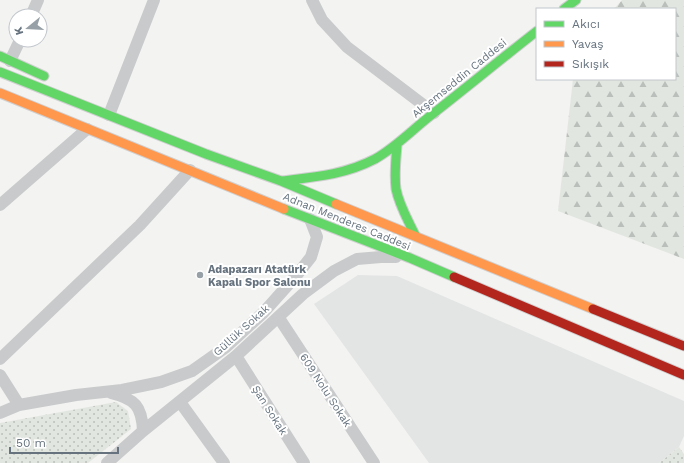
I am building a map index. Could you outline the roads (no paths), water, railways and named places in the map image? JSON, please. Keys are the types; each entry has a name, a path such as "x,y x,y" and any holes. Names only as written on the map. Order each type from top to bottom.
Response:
{"main road":[{"path":"565,8 576,0"},
{"name":"Akşemseddin Caddesi","path":"281,181 328,176 374,159 397,145 434,113 536,32"},
{"path":"5,58 51,80"},
{"name":"Adnan Menderes Caddesi","path":"0,72 281,181 684,346"},
{"path":"64,88 81,104"},
{"name":"Adnan Menderes Caddesi","path":"0,93 410,258 684,375"},
{"path":"51,124 82,127"},
{"path":"397,145 395,167 396,189 403,210 415,236"}],"street":[{"path":"109,115 154,0"},
{"path":"312,0 322,20 348,47 434,113"},
{"path":"5,58 13,48"},
{"path":"0,205 82,127"},
{"path":"0,359 140,225 190,170"},
{"name":"Güllük Sokak","path":"0,413 19,405 161,382 192,371 226,347 263,313 311,257 317,237 310,219"},
{"name":"Güllük Sokak","path":"107,463 143,431 236,356 279,318 303,294 328,275 357,259 381,257 410,258"},
{"name":"609 Nolu Sokak","path":"279,318 374,463"},
{"name":"Şan Sokak","path":"236,356 304,463"},
{"path":"0,375 19,405"},
{"path":"105,391 126,396 137,406 142,419 143,431"},
{"path":"180,402 224,463"}],"place":[{"name":"Adapazarı Atatürk Kapalı Spor Salonu","path":"200,275"}]}
